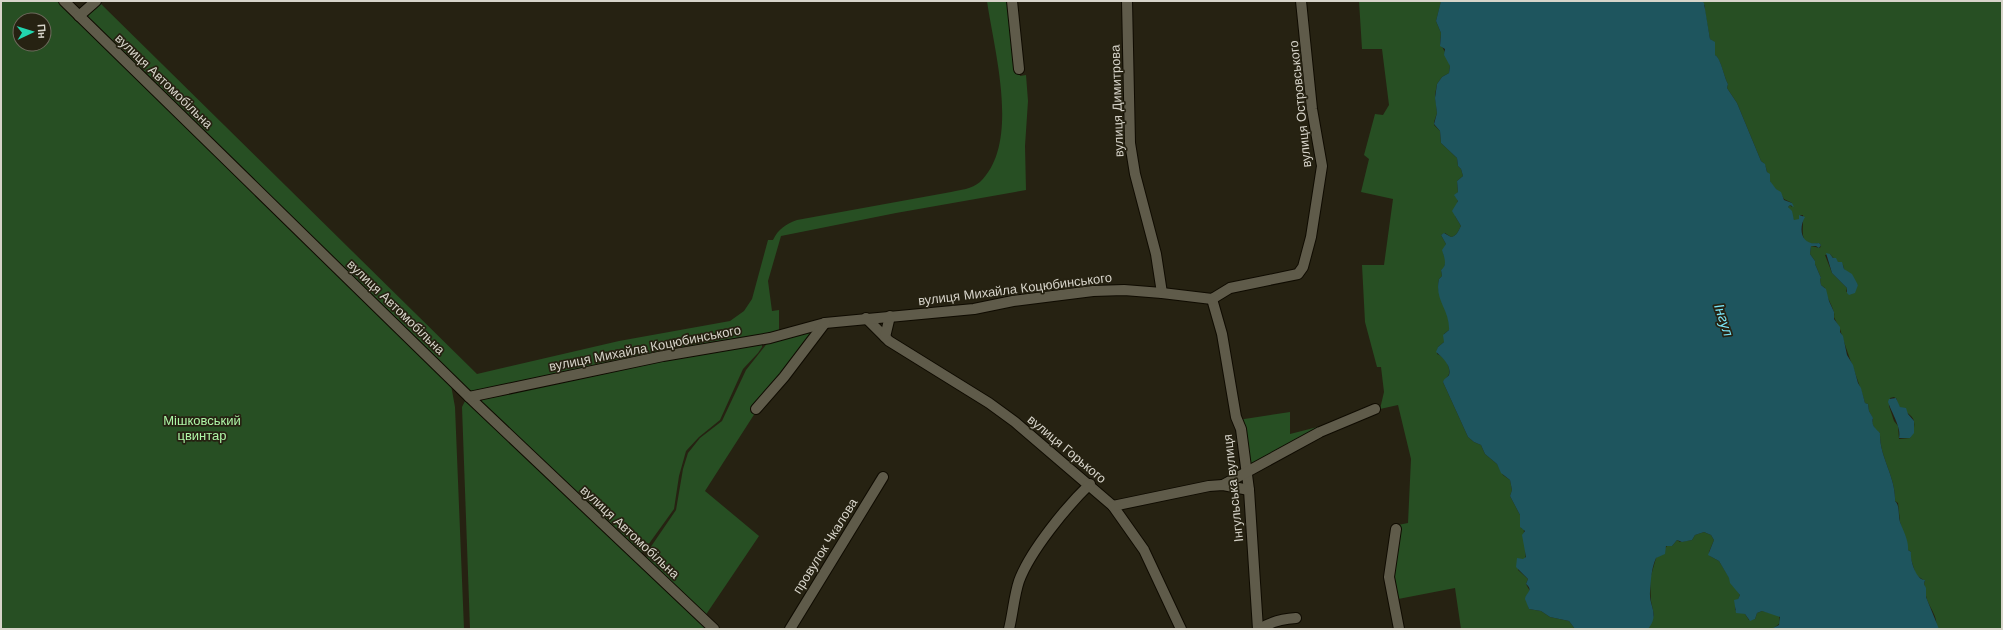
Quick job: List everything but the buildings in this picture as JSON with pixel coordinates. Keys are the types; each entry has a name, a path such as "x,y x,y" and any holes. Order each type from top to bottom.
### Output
{"street":[{"name":"вулиця Автомобільна","path":"64,1 459,391 469,397 714,629"},
{"path":"79,16 96,1"},
{"path":"1012,1 1019,69"},
{"name":"вулиця Димитрова","path":"1127,1 1130,143 1134,174 1146,212 1156,254 1162,293"},
{"name":"вулиця Островського","path":"1212,299 1230,288 1298,274 1303,267 1311,238 1322,166 1312,109 1306,36 1301,1"},
{"name":"вулиця Михайла Коцюбинського","path":"469,397 655,358 770,338 825,323 974,309 1013,301 1093,291 1124,290 1212,299"},
{"name":"Інгульська вулиця","path":"1212,299 1222,334 1236,417 1241,429 1249,490 1259,629"},
{"path":"885,337 890,316"},
{"name":"вулиця Горького","path":"866,318 885,337 994,407 1090,484 1113,506 1144,550 1181,629"},
{"path":"756,409 784,377 825,323"},
{"path":"1223,485 1239,477 1246,471 1320,432 1375,409"},
{"name":"провулок Чкалова","path":"790,629 883,477"},
{"path":"1009,629 1019,580 1024,571 1043,540 1072,502 1090,484"},
{"path":"1113,506 1209,486 1223,485 1249,490"},
{"path":"1396,529 1389,577 1399,629"},
{"path":"1259,629 1267,624 1280,620 1296,618"}],"green space":[{"name":"Мішковський цвинтар","path":"1,1 58,1 451,385 455,407 464,629 1,629"},
{"path":"987,1 1010,1 1020,76 1026,75 1028,101 1025,146 1026,190 896,213 781,236 768,281 772,311 779,310 779,333 472,391 466,388 85,17 100,3 477,374 619,341 730,321 744,311 752,299 768,240 773,240 780,230 789,223 797,220 962,190 970,188 980,182 992,165 999,144 1002,121 1002,96 999,70"},
{"path":"1359,1 1441,2 1436,21 1441,33 1440,44 1450,66 1449,73 1442,77 1437,84 1435,95 1437,113 1434,125 1440,131 1441,143 1457,158 1458,166 1461,169 1463,176 1457,181 1458,192 1455,196 1458,199 1455,216 1461,226 1455,236 1451,237 1445,233 1441,235 1446,244 1443,253 1446,260 1444,268 1441,270 1442,276 1439,279 1438,286 1448,317 1449,330 1444,334 1444,342 1438,347 1437,354 1444,359 1448,365 1449,374 1443,382 1468,437 1481,445 1485,454 1497,464 1503,475 1510,480 1512,490 1510,496 1520,515 1521,528 1524,529 1525,559 1521,559 1518,570 1528,579 1526,584 1530,591 1526,596 1529,609 1541,611 1550,617 1569,621 1575,629 1461,629 1455,588 1393,600 1390,577 1398,525 1408,523 1411,459 1398,405 1380,409 1384,392 1381,367 1377,367 1365,322 1362,265 1384,265 1393,199 1361,192 1369,159 1364,155 1375,114 1383,115 1389,105 1382,49 1362,49"},
{"path":"1702,1 2002,1 2002,629 1939,629 1936,625 1936,618 1926,596 1925,581 1916,575 1910,556 1911,552 1908,550 1900,522 1898,503 1895,501 1893,483 1880,442 1880,433 1876,431 1872,423 1873,419 1869,411 1868,404 1865,403 1840,329 1834,318 1833,310 1825,288 1821,285 1821,278 1815,261 1810,254 1811,246 1820,248 1821,245 1819,243 1807,243 1803,236 1803,215 1800,215 1799,220 1794,220 1788,207 1790,205 1792,207 1792,203 1784,199 1771,184 1766,167 1761,161 1737,103 1727,88 1728,84 1719,60 1715,55 1715,43 1710,39 1705,6","holes":["1830,254 1836,261 1843,265 1844,269 1858,285 1846,292 1847,288 1832,273 1825,255","1894,397 1897,399 1901,408 1912,417 1914,422 1914,429 1910,438 1899,439 1898,426 1894,421 1889,406 1890,398"]},
{"path":"817,327 757,410 705,491 759,536 705,616 646,558 648,551 676,510 683,469 688,453 700,438 722,421 746,370 769,341"},
{"path":"762,342 762,347 758,353 743,369 720,420 699,437 686,451 679,476 674,509 643,552 640,553 481,403 483,398 609,370"},
{"path":"465,401 469,401 710,629 470,629 462,407"},
{"path":"1290,412 1290,434 1345,420 1249,468 1238,420"},
{"path":"1704,532 1711,535 1714,540 1709,552 1710,556 1719,561 1740,595 1735,605 1735,610 1745,614 1749,620 1755,619 1757,613 1762,611 1779,615 1780,623 1774,628 1648,629 1654,615 1651,601 1650,579 1656,558 1668,545 1672,546 1677,540 1680,542 1692,540 1695,535"}],"water":[{"name":"Інгул","path":"1441,1 1702,1 1704,3 1710,39 1715,42 1715,55 1721,64 1728,84 1727,88 1737,103 1761,161 1765,164 1767,172 1770,174 1770,181 1776,189 1781,192 1784,200 1792,203 1794,207 1790,205 1788,207 1792,211 1794,220 1799,219 1799,215 1805,217 1802,231 1805,239 1808,242 1819,243 1821,245 1819,248 1816,246 1811,246 1810,254 1815,261 1821,278 1821,285 1826,289 1834,312 1834,319 1840,327 1840,332 1843,336 1847,355 1853,365 1865,403 1868,404 1869,411 1873,418 1873,425 1880,433 1880,442 1893,483 1895,501 1898,505 1900,522 1907,539 1908,550 1911,552 1916,573 1919,577 1925,580 1924,584 1926,588 1926,597 1939,629 1771,629 1779,625 1780,617 1762,611 1757,613 1755,619 1750,621 1745,614 1736,613 1734,600 1738,599 1740,595 1730,583 1729,578 1719,561 1708,555 1714,540 1711,535 1704,532 1695,535 1692,540 1682,542 1677,540 1672,546 1666,546 1665,554 1656,558 1652,571 1650,592 1654,615 1648,629 1575,629 1569,621 1550,617 1541,611 1529,609 1525,599 1529,590 1526,584 1528,579 1516,567 1517,558 1523,559 1526,557 1522,535 1525,531 1520,527 1520,515 1510,496 1512,490 1510,480 1501,473 1497,464 1485,454 1481,445 1468,437 1443,382 1450,372 1448,365 1436,352 1438,347 1444,342 1443,335 1449,330 1449,323 1440,299 1438,286 1439,279 1442,276 1441,270 1445,263 1442,250 1446,244 1441,235 1444,233 1451,237 1455,236 1461,226 1452,211 1458,201 1454,195 1458,192 1457,181 1463,176 1461,169 1458,166 1457,158 1441,143 1440,131 1434,124 1437,113 1435,98 1437,84 1442,77 1449,73 1450,66 1444,55 1445,49 1440,46 1441,33 1436,21"},
{"path":"1826,253 1830,254 1833,258 1836,258 1838,262 1842,262 1844,269 1852,274 1858,285 1855,293 1849,295 1847,293 1847,288 1832,273"},
{"path":"1896,398 1900,407 1906,408 1908,414 1914,421 1914,433 1910,438 1899,438 1900,434 1898,425 1888,402 1889,399"}]}
